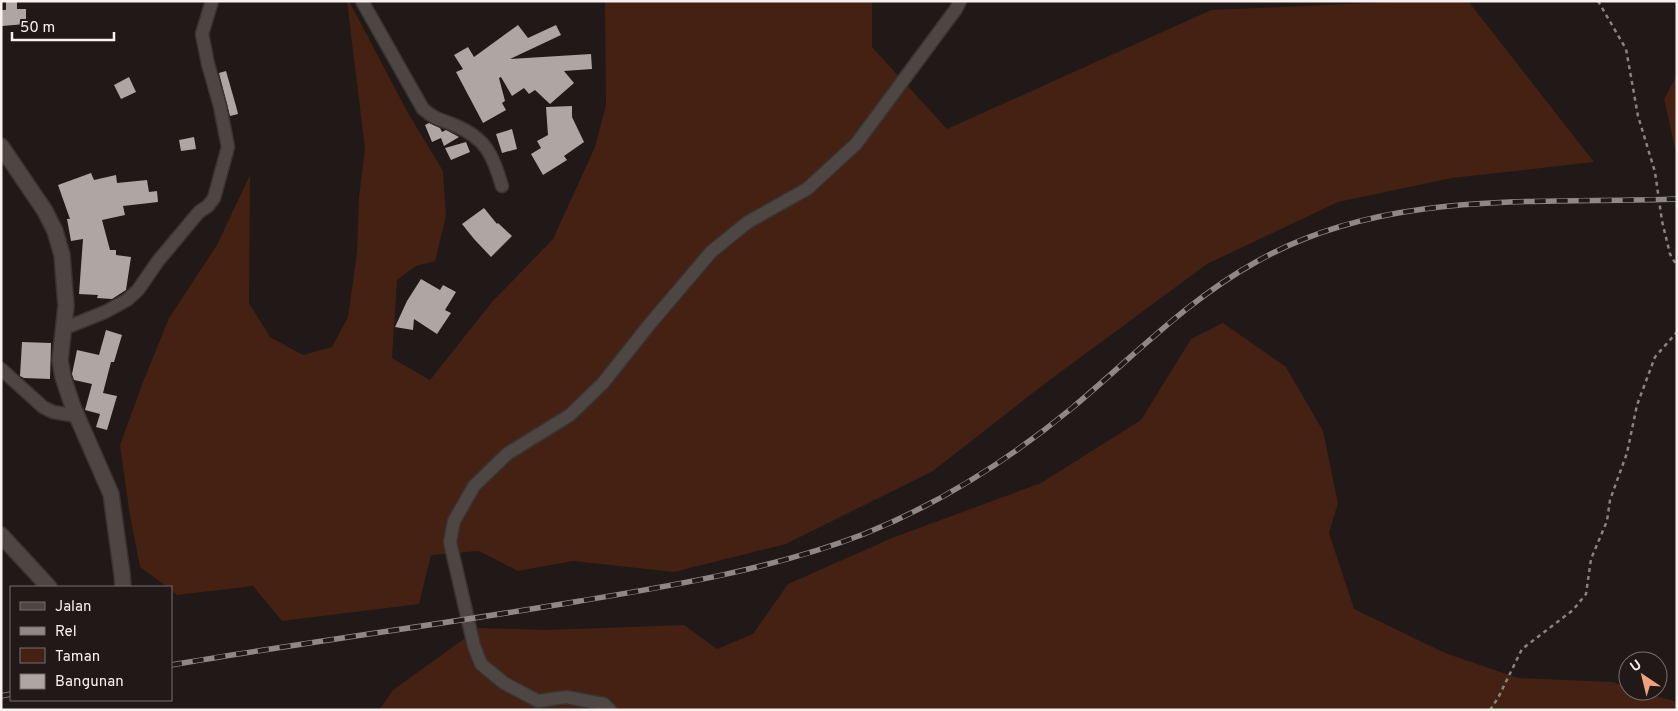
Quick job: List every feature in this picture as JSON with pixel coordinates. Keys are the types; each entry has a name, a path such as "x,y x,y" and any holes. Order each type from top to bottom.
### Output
{"street":[{"path":"65,328 111,310 127,300 138,290 158,261 199,212 208,206 214,198 228,147 202,34 212,1"},
{"path":"362,1 424,109 435,119 462,129 482,142 494,161 502,186"},
{"path":"610,710 604,704 566,697 538,701 504,683 481,664 474,646 450,542 454,521 474,486 507,454 570,415 603,383 711,252 748,222 807,190 856,144 960,1"},
{"path":"1,146 33,191 55,231 62,255 66,306 65,328 61,348 62,369 67,391 111,494 121,565 122,586"},
{"path":"1,369 43,407 53,412 77,416"},
{"path":"1,535 48,586"}],"path":[{"path":"1598,1 1626,49 1638,116 1655,172 1662,221 1670,254 1677,266"},
{"path":"1490,710 1498,698 1522,649 1573,610 1586,594 1591,559 1606,521 1610,500 1628,453 1637,405 1655,357 1677,332"}],"green space":[{"path":"347,1 349,1 408,113 443,171 446,216 435,261 416,266 397,280 392,358 430,380 492,302 553,239 595,147 606,105 605,1 872,1 872,47 947,129 1211,10 1414,1 1468,1 1594,162 1452,178 1338,202 1207,264 1043,385 933,471 786,544 674,572 573,561 518,571 479,551 431,555 419,604 282,621 253,586 177,595 172,591 172,586 166,586 140,567 130,516 120,445 169,318 217,245 250,175 249,303 270,337 303,355 332,347 348,317 357,252 359,197 365,149"},
{"path":"1677,75 1677,157 1664,99"},
{"path":"1223,323 1286,367 1323,431 1338,503 1329,533 1354,609 1445,653 1518,678 1613,682 1618,684 1618,701 1668,701 1668,699 1677,702 1677,710 379,710 393,690 479,628 546,630 684,625 717,649 753,634 788,584 892,538 1041,483 1141,420 1191,339"}],"building":[{"path":"6,1 17,1 17,9 26,9 26,24 2,26 1,10 6,10"},
{"path":"518,25 528,38 556,25 561,35 510,59 591,54 592,69 564,71 574,83 550,104 535,90 529,94 524,88 512,96 501,77 499,78 505,101 502,103 506,110 483,123 456,72 463,69 454,55 468,47 474,57"},
{"path":"226,71 238,114 230,116 219,73"},
{"path":"129,77 136,92 121,99 114,85"},
{"path":"572,106 572,117 584,142 564,156 567,160 543,175 531,154 541,148 537,141 548,135 546,107"},
{"path":"429,123 440,128 442,132 446,130 459,137 444,146 441,138 432,142 425,125"},
{"path":"512,129 517,149 502,153 496,134"},
{"path":"194,137 196,149 181,151 179,140"},
{"path":"466,142 470,152 451,160 445,148"},
{"path":"91,173 94,180 116,175 117,183 147,180 149,192 157,191 158,202 123,206 125,215 102,220 110,250 116,250 116,255 131,257 126,290 112,299 97,298 98,295 79,294 83,239 71,241 67,219 70,219 58,185"},
{"path":"484,208 497,224 512,236 491,257 462,224"},
{"path":"421,279 440,290 443,285 456,292 445,310 451,313 437,334 414,319 413,330 395,327 407,301"},
{"path":"106,330 122,335 114,362 111,362 103,393 117,396 107,430 96,427 100,414 85,410 92,384 74,380 72,374 77,350 99,355"},
{"path":"22,342 51,343 50,379 24,378 20,376"}],"railway":[{"path":"172,665 652,589 724,575 795,557 864,534 892,522 973,479 1048,427 1161,330 1207,294 1256,262 1305,239 1356,222 1408,211 1462,205 1677,199"},
{"path":"1,696 10,694"}]}
